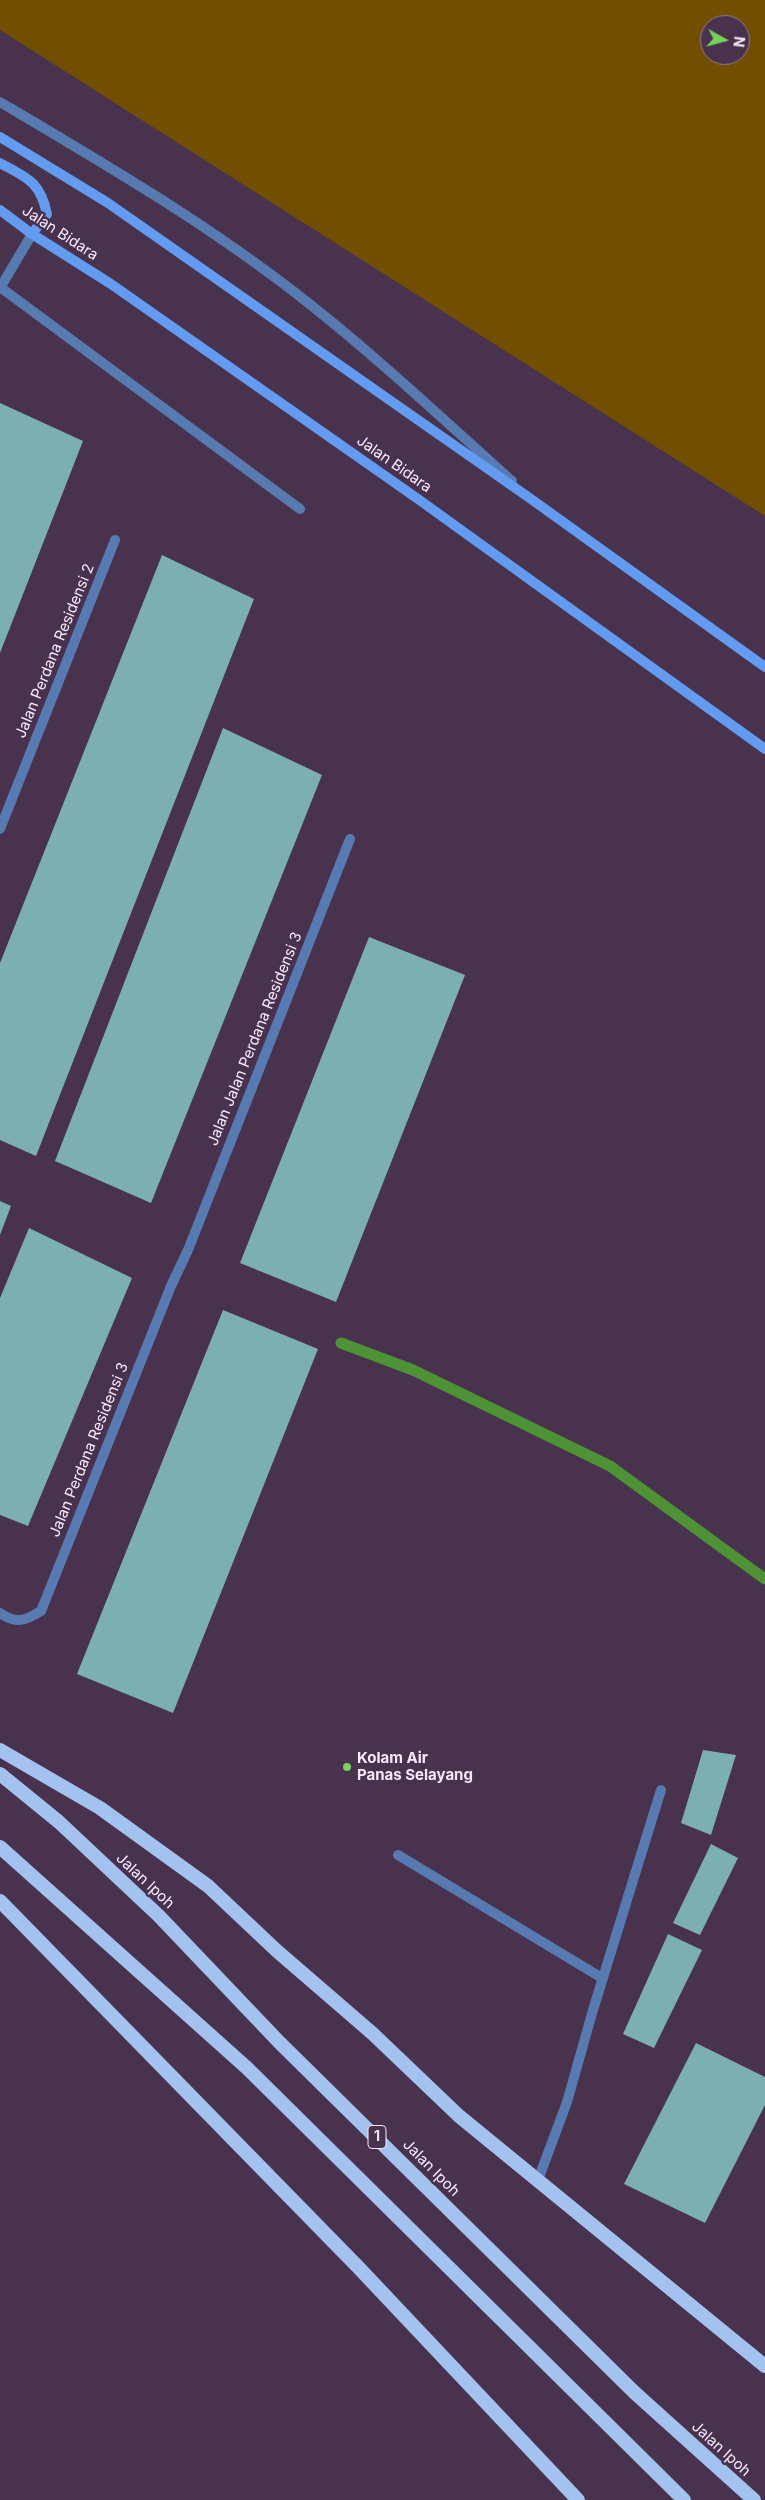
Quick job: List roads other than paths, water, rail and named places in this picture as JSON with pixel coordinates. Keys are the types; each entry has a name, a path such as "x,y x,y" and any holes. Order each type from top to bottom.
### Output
{"highway":[{"path":"0,1750 100,1808 208,1886 277,1951 372,2033 459,2116 765,2366"},
{"name":"Jalan Ipoh","path":"0,1774 58,1822 159,1916 280,2042 635,2393 754,2500"},
{"path":"0,1846 247,2068 684,2500"},
{"path":"0,1901 359,2268 578,2500"}],"main road":[{"path":"0,137 108,203 531,499 765,667"},
{"path":"0,163 26,177 43,194 47,214 32,234"},
{"name":"Jalan Bidara","path":"0,210 32,234 111,284 410,494 765,750"}],"street":[{"path":"0,102 202,226 306,302 399,379 531,499"},
{"path":"32,234 0,288 300,509"},
{"name":"Jalan Perdana Residensi 2","path":"0,829 115,540"},
{"name":"Jalan Jalan Perdana Residensi 3","path":"171,1286 188,1250 350,839"},
{"name":"Jalan Perdana Residensi 3","path":"0,1613 9,1620 27,1620 40,1611 171,1286"},
{"path":"538,2180 568,2102 602,1978 661,1790"},
{"path":"398,1856 602,1978"}],"waterway":[{"path":"341,1343 413,1370 610,1466 765,1579"}],"place":[{"name":"Kolam Air Panas Selayang","path":"347,1767"}]}
